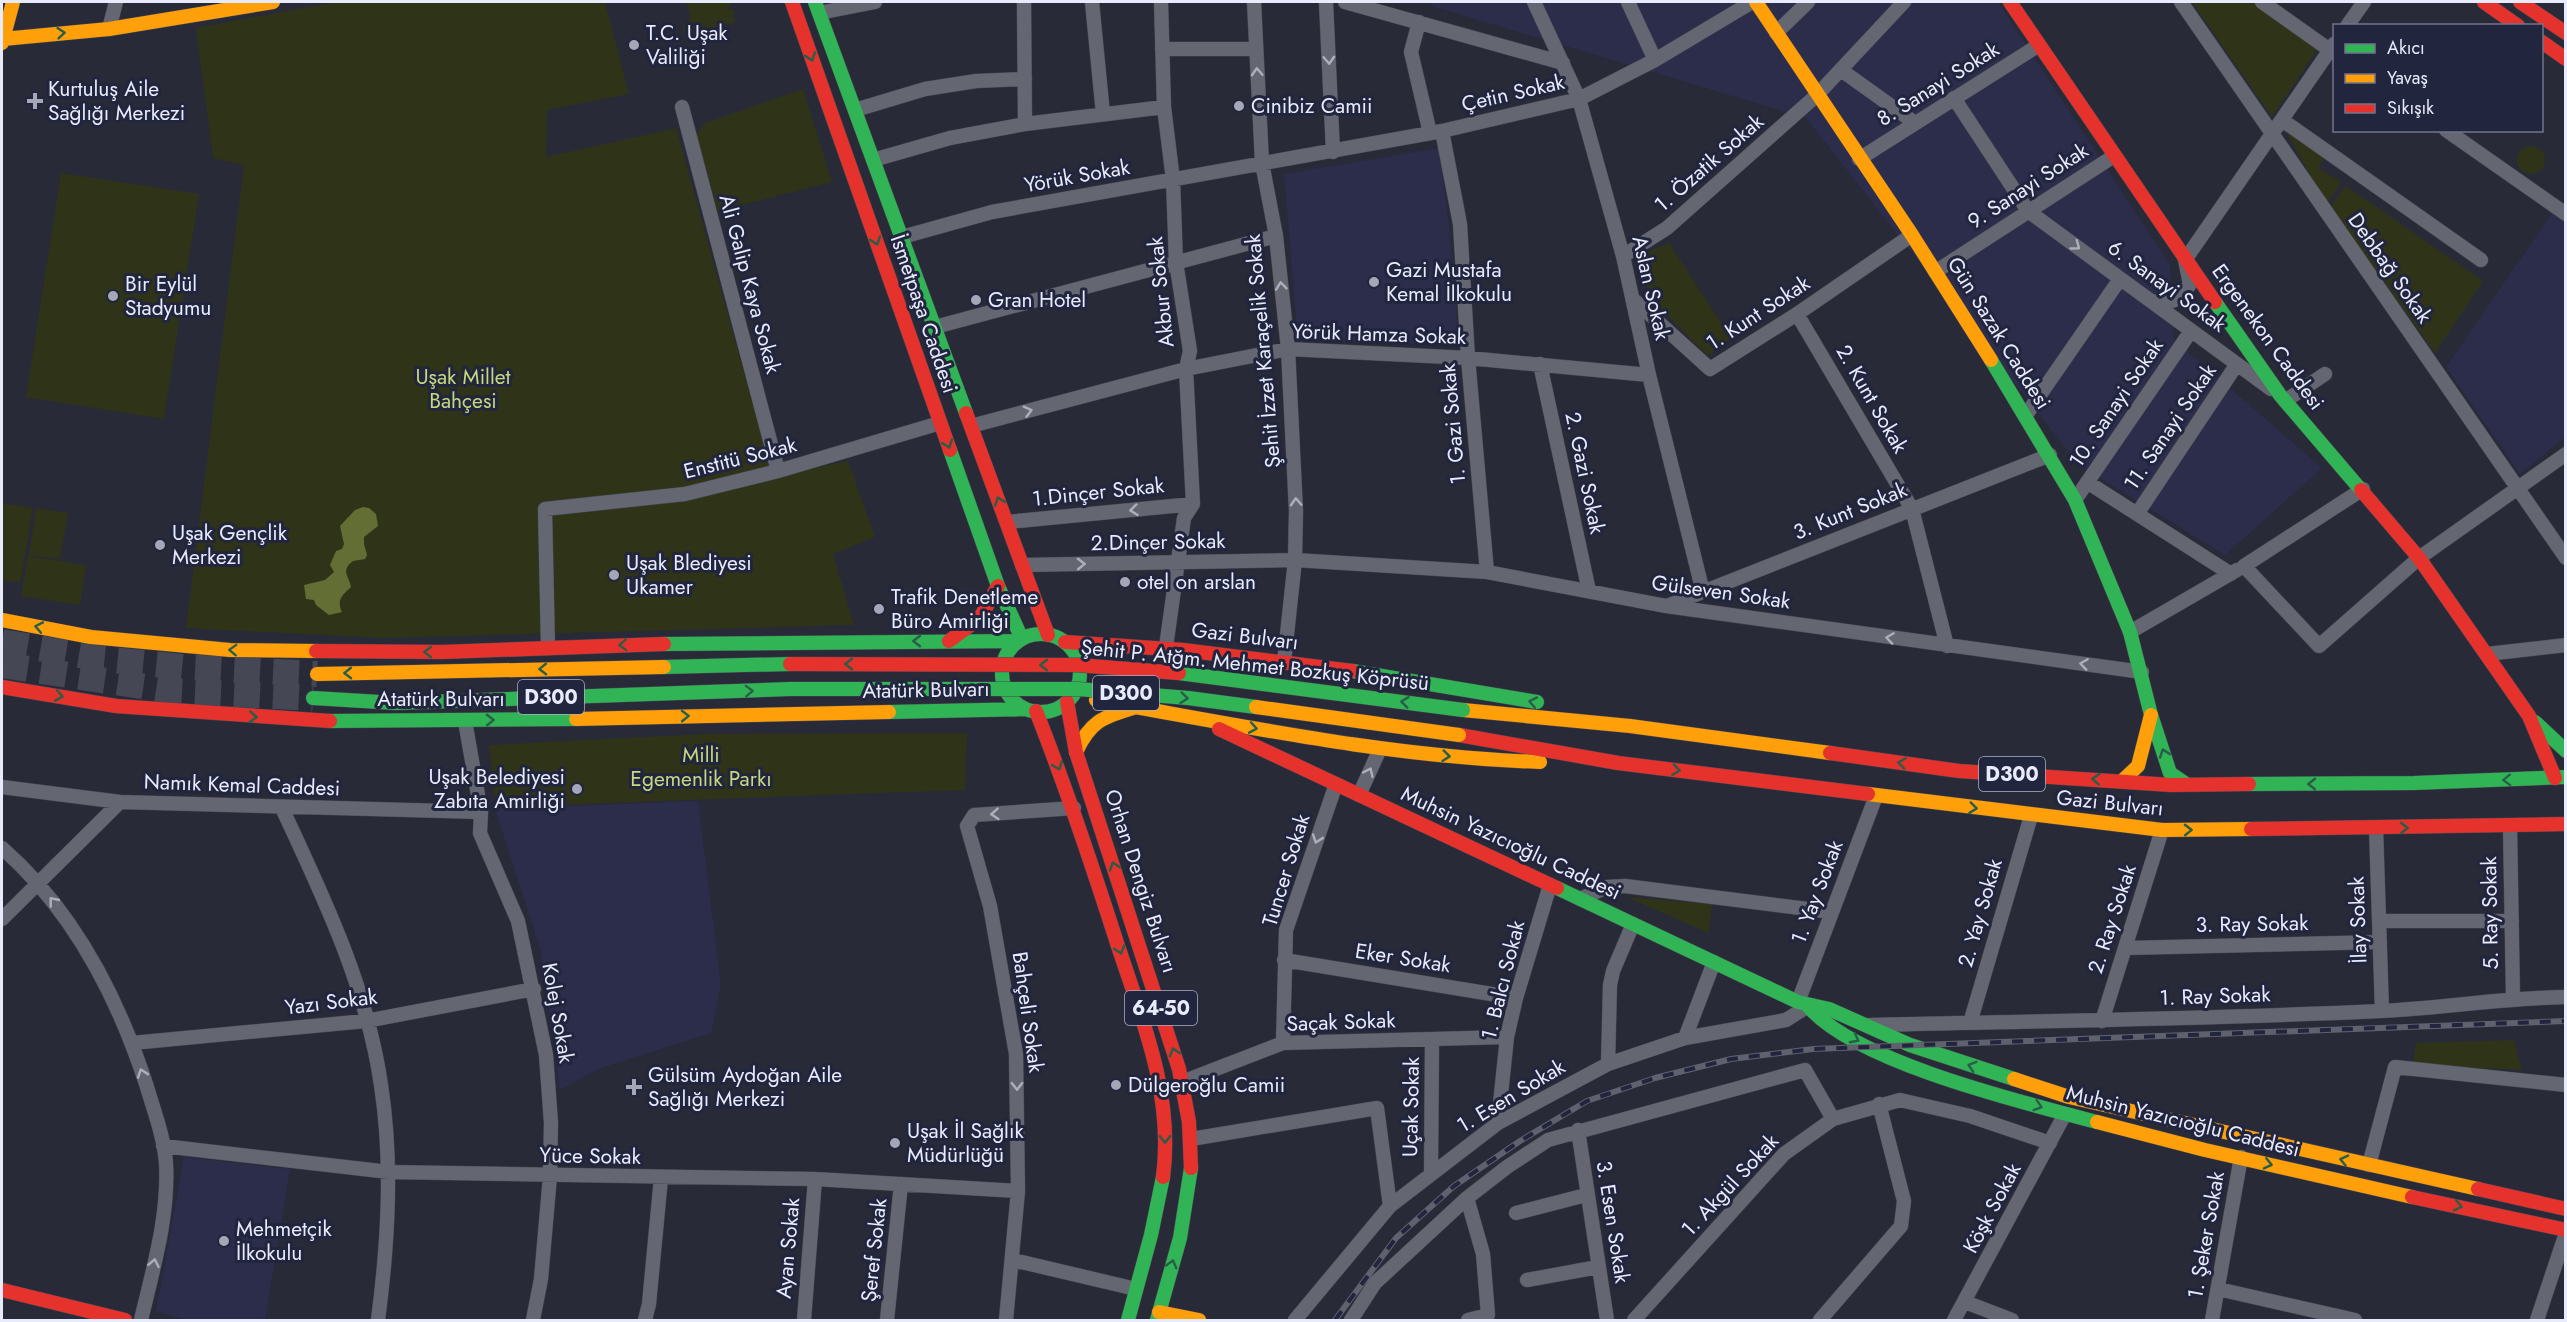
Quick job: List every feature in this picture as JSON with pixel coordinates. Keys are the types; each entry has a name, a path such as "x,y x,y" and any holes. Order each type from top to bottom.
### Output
{"main road":[{"path":"13,2 2,41 109,29 199,8 273,2"},
{"name":"İsmetpaşa Caddesi","path":"792,2 998,586 1020,640"},
{"name":"Gün Sazak Caddesi","path":"1754,2 1912,235 2026,415 2075,500 2130,632 2142,672 2151,715 2170,773 2186,784"},
{"name":"Ergenekon Caddesi","path":"2010,2 2185,260 2283,398 2419,558 2529,716"},
{"path":"2484,2 2515,24"},
{"path":"2523,2 2565,33"},
{"name":"İsmetpaşa Caddesi","path":"817,7 1048,634"},
{"path":"2543,43 2565,59"},
{"path":"949,641 980,618 998,586"},
{"path":"2,620 91,637 230,650 442,652 681,643 1020,640 1035,634 1048,634 1065,642 1075,654 1079,668 1078,683 1069,699 1053,710 1031,710 1008,693 1002,678 1007,654 1020,640"},
{"name":"Gazi Bulvarı","path":"1065,642 1166,647 1284,662 1552,705 1630,726"},
{"path":"1136,707 1121,696 1116,677 1125,654 1141,645"},
{"name":"Atatürk Bulvarı","path":"317,674 790,664"},
{"name":"Şehit P. Atğm. Mehmet Bozkuş Köprüsü","path":"790,664 1077,665 1188,674 1463,710"},
{"name":"Atatürk Bulvarı","path":"2,687 116,706 319,721 465,721 1031,710"},
{"name":"Atatürk Bulvarı","path":"313,698 396,703 790,689"},
{"name":"Şehit P. Atğm. Mehmet Bozkuş Köprüsü","path":"790,689 1078,689 1188,698 1459,735"},
{"name":"Gazi Bulvarı","path":"1069,699 1136,707 1380,749 1496,762 1617,763"},
{"name":"Orhan Dengiz Bulvarı","path":"1069,699 1076,752 1161,1008 1182,1082 1191,1138 1188,1185 1178,1241 1158,1316"},
{"path":"1076,752 1086,730 1094,722 1136,707"},
{"name":"Orhan Dengiz Bulvarı","path":"1031,710 1074,808 1151,1047 1165,1115 1162,1180 1155,1218 1128,1320"},
{"name":"Gazi Bulvarı","path":"1463,710 1630,726 1959,771 2186,784 2560,781"},
{"path":"2122,781 2138,766 2151,715"},
{"path":"2529,716 2565,751"},
{"path":"2529,716 2560,781"},
{"name":"Muhsin Yazıcıoğlu Caddesi","path":"1195,718 1803,1004 1829,1009 1910,1045 2069,1097 2565,1209"},
{"name":"Gazi Bulvarı","path":"1459,735 1617,763 2031,816 2162,830 2565,824"},
{"name":"Muhsin Yazıcıoğlu Caddesi","path":"1803,1004 1822,1022 1869,1047 1940,1076 2065,1114 2565,1232"},
{"path":"2065,1114 2069,1097"},
{"path":"2,1290 125,1320"},
{"path":"1132,1305 1158,1316 1199,1320"}],"street":[{"path":"109,29 116,2"},
{"path":"817,7 875,2"},
{"path":"1024,2 1025,124"},
{"path":"1092,2 1103,114"},
{"name":"Akbur Sokak","path":"1161,2 1164,106 1173,180 1176,262 1190,351 1186,369 1192,504 1184,518 1166,647"},
{"name":"Şehit İzzet Karaçelik Sokak","path":"1254,2 1262,164 1276,236 1288,349 1296,511 1295,560 1284,662"},
{"path":"1326,2 1333,152"},
{"path":"1346,2 1563,63"},
{"name":"Aslan Sokak","path":"1534,2 1579,99 1635,301 1649,375 1703,591"},
{"path":"1628,2 1655,60"},
{"name":"Çetin Sokak","path":"1262,164 1436,132 1579,99 1655,60 1754,2"},
{"path":"1776,33 1808,2"},
{"name":"1. Özatik Sokak","path":"1623,256 1666,228 1817,95 1904,2"},
{"name":"Debbağ Sokak","path":"2181,2 2565,558"},
{"path":"2152,301 2164,304 2182,297 2190,284 2185,260 2333,49 2262,2"},
{"path":"2348,24 2364,2"},
{"name":"1. Gazi Sokak","path":"1419,22 1411,52 1436,132 1460,224 1468,358 1487,572"},
{"name":"8. Sanayi Sokak","path":"1859,159 2039,45"},
{"path":"1162,49 1255,49"},
{"path":"1841,70 1916,123"},
{"path":"855,110 925,89 976,81 1025,79"},
{"path":"1954,98 2028,211"},
{"path":"873,160 950,138 1025,124 1164,106"},
{"name":"Ali Galip Kaya Sokak","path":"682,107 778,471"},
{"path":"2282,120 2481,260"},
{"path":"2449,132 2565,214"},
{"name":"9. Sanayi Sokak","path":"1935,272 2114,156"},
{"name":"Yörük Sokak","path":"902,237 992,212 1262,164"},
{"name":"6. Sanayi Sokak","path":"2028,211 2283,398"},
{"name":"1. Kunt Sokak","path":"1635,301 1710,369 1797,314 1912,235"},
{"path":"935,327 1276,236"},
{"path":"2026,415 2120,279"},
{"name":"2. Kunt Sokak","path":"1797,314 1912,509 1947,645"},
{"name":"10. Sanayi Sokak","path":"2075,500 2192,331"},
{"name":"Yörük Hamza Sokak","path":"971,426 1186,369 1288,349 1468,358 1649,375"},
{"name":"2. Gazi Sokak","path":"1539,364 1589,591"},
{"name":"11. Sanayi Sokak","path":"2137,514 2237,364"},
{"path":"2283,398 2325,374"},
{"name":"Enstitü Sokak","path":"548,648 545,509 685,494 778,471 940,423"},
{"path":"2244,566 2319,646 2419,558 2565,454"},
{"name":"3. Kunt Sokak","path":"1666,606 2050,455"},
{"path":"2087,482 2231,574"},
{"path":"2130,632 2244,566 2362,489"},
{"name":"1.Dinçer Sokak","path":"1007,522 1192,504"},
{"name":"2.Dinçer Sokak","path":"1022,565 1295,560"},
{"name":"Gülseven Sokak","path":"1295,560 1487,572 1666,606 2142,672"},
{"path":"2487,654 2565,645"},
{"name":"Kolej Sokak","path":"465,721 481,812 480,833 518,921 546,1055 551,1123 550,1176 541,1279 533,1320"},
{"path":"1359,795 1380,749"},
{"name":"Tuncer Sokak","path":"1283,1043 1286,930 1336,784"},
{"name":"Namık Kemal Caddesi","path":"2,787 120,802 481,812"},
{"name":"1. Yay Sokak","path":"1803,1004 1832,912 1876,796"},
{"path":"2,919 120,802"},
{"path":"282,808 330,911 348,959 381,1082 389,1172 384,1275 378,1320"},
{"name":"Bahçeli Sokak","path":"1006,1320 1018,1191 1016,1054 990,906 967,826 974,815 1074,808"},
{"name":"2. Yay Sokak","path":"1970,1023 2031,816"},
{"name":"5. Ray Sokak","path":"2510,826 2513,998"},
{"name":"İlay Sokak","path":"2376,828 2382,1011"},
{"name":"2. Ray Sokak","path":"2102,1021 2162,830"},
{"path":"2,848 38,883 70,923 109,989 132,1043 163,1146 166,1183 162,1225 141,1320"},
{"name":"1. Balcı Sokak","path":"1498,1123 1507,1037 1516,998 1550,885"},
{"path":"1580,899 1607,887 1625,885 1832,912"},
{"path":"2379,921 2512,921"},
{"path":"1608,1064 1613,971 1633,924"},
{"name":"3. Ray Sokak","path":"2125,948 2380,942"},
{"name":"Eker Sokak","path":"1284,960 1516,998"},
{"path":"1685,1038 1714,962"},
{"name":"Yazı Sokak","path":"132,1043 366,1021 534,989"},
{"name":"1. Ray Sokak","path":"1865,1026 2102,1021 2382,1011 2513,998 2565,997"},
{"name":"1. Esen Sokak","path":"1294,1320 1390,1206 1498,1123 1608,1064 1685,1038 1786,1020 1803,1004"},
{"name":"Saçak Sokak","path":"1182,1082 1283,1043 1432,1041 1507,1037"},
{"name":"Uçak Sokak","path":"1431,1173 1432,1041"},
{"path":"2369,1165 2395,1067 2565,1085"},
{"path":"1352,1320 1375,1284 1467,1198 1507,1167 1548,1140 1805,1070 1833,1119"},
{"name":"1. Akgül Sokak","path":"1634,1320 1784,1154 1833,1119 1879,1104 1900,1100 1950,1112 2050,1143"},
{"path":"1820,1320 1900,1226 1904,1201 1879,1104"},
{"path":"1191,1138 1377,1108 1390,1206"},
{"name":"Köşk Sokak","path":"1954,1320 2065,1114"},
{"name":"3. Esen Sokak","path":"1578,1130 1586,1195 1607,1320"},
{"name":"Yüce Sokak","path":"163,1146 389,1172 815,1179 1018,1191"},
{"name":"1. Şeker Sokak","path":"2212,1320 2241,1157"},
{"path":"645,1320 649,1304 661,1178"},
{"name":"Ayan Sokak","path":"804,1320 815,1179"},
{"name":"Şeref Sokak","path":"887,1320 902,1184"},
{"path":"1516,1213 1586,1195"},
{"path":"1467,1198 1483,1254 1488,1315 1468,1320"},
{"path":"2537,1320 2565,1232"},
{"path":"1013,1260 1136,1289"},
{"path":"1527,1280 1598,1267"},
{"path":"2218,1289 2295,1314 2355,1320"},
{"path":"1965,1302 2013,1320"}],"shaded area":[{"path":"1431,2 1998,2 2170,265 2174,340 2322,468 2225,555 2079,465 1806,118 1432,6"},
{"name":"Gazi Mustafa Kemal İlkokulu","path":"1439,148 1449,225 1459,345 1298,339 1284,174"},
{"path":"2553,212 2565,220 2565,437 2520,474 2446,367"},
{"path":"363,507 369,508 376,514 378,526 364,537 367,555 365,559 353,561 347,568 346,574 351,587 340,600 342,612 329,615 316,605 314,600 306,599 304,585 325,580 334,572 330,565 336,551 342,549 344,544 340,526 355,510"},
{"path":"698,801 721,985 711,1033 598,1069 560,1090 541,951 495,809"},
{"name":"Mehmetçik İlkokulu","path":"184,1157 290,1169 265,1320 188,1320 156,1312"}],"green space":[{"name":"Uşak Millet Bahçesi","path":"336,2 605,2 629,94 547,110 546,157 676,128 773,477 848,461 875,537 833,554 854,625 385,638 186,628 244,165 213,158 196,28"},
{"path":"686,2 732,2 728,9 733,10 735,23 724,24 717,34 704,29 694,38 684,35 683,27 691,18"},
{"path":"2192,2 2254,2 2320,45 2272,117"},
{"path":"803,89 832,182 718,211 696,135 705,123"},
{"path":"2288,131 2325,157 2318,168 2341,182 2327,205 2287,133"},
{"path":"2531,146 2541,150 2545,160 2541,170 2531,174 2521,170 2517,160 2521,150"},
{"name":"Bir Eylül Stadyumu","path":"61,173 199,194 164,419 26,397"},
{"path":"2346,186 2483,281 2435,353 2330,207"},
{"path":"1669,243 1731,338 1708,356 1649,297 1636,256"},
{"path":"2,503 33,508 20,583 2,580"},
{"path":"36,508 68,513 60,559 29,555"},
{"path":"28,556 86,565 80,605 21,596"},
{"name":"Milli Egemenlik Parkı","path":"967,733 965,790 496,807 489,745 706,734"},
{"path":"1626,897 1712,904 1709,933"},
{"path":"2514,1040 2522,1070 2413,1065 2416,1043"}],"tunnel":[{"path":"2,642 103,659 183,667 317,674"},
{"path":"2,665 174,691 313,698"}],"railway":[{"path":"1335,1320 1396,1238 1454,1186 1520,1141 1587,1101 1655,1078 1731,1059 1813,1049 2566,1021"}],"traffic: fast":[{"path":"815,2 966,413"},
{"path":"2215,302 2280,395 2361,490"},
{"path":"1991,360 2075,500 2130,632 2151,715 2170,773 2186,784"},
{"path":"950,450 998,586 1022,639"},
{"path":"1041,634 1056,637 1073,651 1080,673 1077,688 1063,705 1041,712 1026,709 1009,695 1002,673 1005,658 1019,641 1041,634"},
{"path":"664,644 1018,641"},
{"path":"664,667 790,664"},
{"path":"1352,671 1537,702"},
{"path":"1179,673 1463,710"},
{"path":"313,698 396,703 790,689"},
{"path":"790,689 1078,689 1188,698 1256,707"},
{"path":"889,712 1026,709"},
{"path":"330,721 576,719"},
{"path":"2535,722 2566,751"},
{"path":"2249,784 2414,783 2566,777"},
{"path":"1557,888 1798,1002 1829,1009 1910,1045 2014,1079"},
{"path":"1808,1006 1831,1026 1862,1045 1901,1062 1986,1092 2097,1122"},
{"path":"1157,1320 1180,1238 1191,1168"},
{"path":"1128,1320 1151,1235 1163,1177"}],"traffic: slow":[{"path":"2,43 13,2"},
{"path":"3,39 109,29 273,2"},
{"path":"1756,2 1912,235 1991,360"},
{"path":"2,620 91,637 230,650 316,651"},
{"path":"317,674 664,667"},
{"path":"1096,700 1262,730 1373,747 1428,754 1540,762"},
{"path":"1256,707 1459,735"},
{"path":"1076,752 1086,734 1098,722 1113,714 1133,708"},
{"path":"1463,710 1630,726 1830,753"},
{"path":"576,719 889,712"},
{"path":"2122,781 2138,766 2151,715"},
{"path":"1868,794 2162,830 2251,829"},
{"path":"2014,1079 2069,1097 2478,1189"},
{"path":"2097,1122 2205,1150 2412,1197"},
{"path":"1159,1312 1199,1320"}],"traffic: jam":[{"path":"792,2 950,450"},
{"path":"2010,2 2215,302"},
{"path":"2484,2 2515,24"},
{"path":"2520,2 2566,33"},
{"path":"2543,43 2566,59"},
{"path":"966,413 1048,635"},
{"path":"2361,490 2419,558 2529,716 2555,778"},
{"path":"949,641 980,618 998,586"},
{"path":"1065,642 1183,650 1352,671"},
{"path":"316,651 442,652 664,644"},
{"path":"790,664 1077,665 1179,673"},
{"path":"2,687 116,706 330,721"},
{"path":"1067,702 1076,752 1179,1069 1189,1122 1191,1168"},
{"path":"1036,711 1088,855 1153,1058 1164,1117 1163,1177"},
{"path":"1219,729 1557,888"},
{"path":"1459,735 1618,763 1868,794"},
{"path":"1830,753 1959,771 2171,785 2249,784"},
{"path":"2251,829 2566,824"},
{"path":"2478,1189 2566,1209"},
{"path":"2412,1197 2566,1230"},
{"path":"2,1290 125,1320"}],"place":[{"name":"T.C. Uşak Valiliği","path":"634,45"},
{"name":"Kurtuluş Aile Sağlığı Merkezi","path":"35,101"},
{"name":"Cinibiz Camii","path":"1239,106"},
{"name":"Gazi Mustafa Kemal İlkokulu","path":"1374,282"},
{"name":"Bir Eylül Stadyumu","path":"113,296"},
{"name":"Gran Hotel","path":"976,300"},
{"name":"Uşak Gençlik Merkezi","path":"160,545"},
{"name":"Uşak Blediyesi Ukamer","path":"614,575"},
{"name":"otel on arslan","path":"1125,582"},
{"name":"Trafik Denetleme Büro Amirliği","path":"879,609"},
{"name":"Uşak Belediyesi Zabıta Amirliği","path":"577,789"},
{"name":"Dülgeroğlu Camii","path":"1116,1085"},
{"name":"Gülsüm Aydoğan Aile Sağlığı Merkezi","path":"634,1087"},
{"name":"Uşak İl Sağlık Müdürlüğü","path":"895,1143"},
{"name":"Mehmetçik İlkokulu","path":"224,1241"}]}
